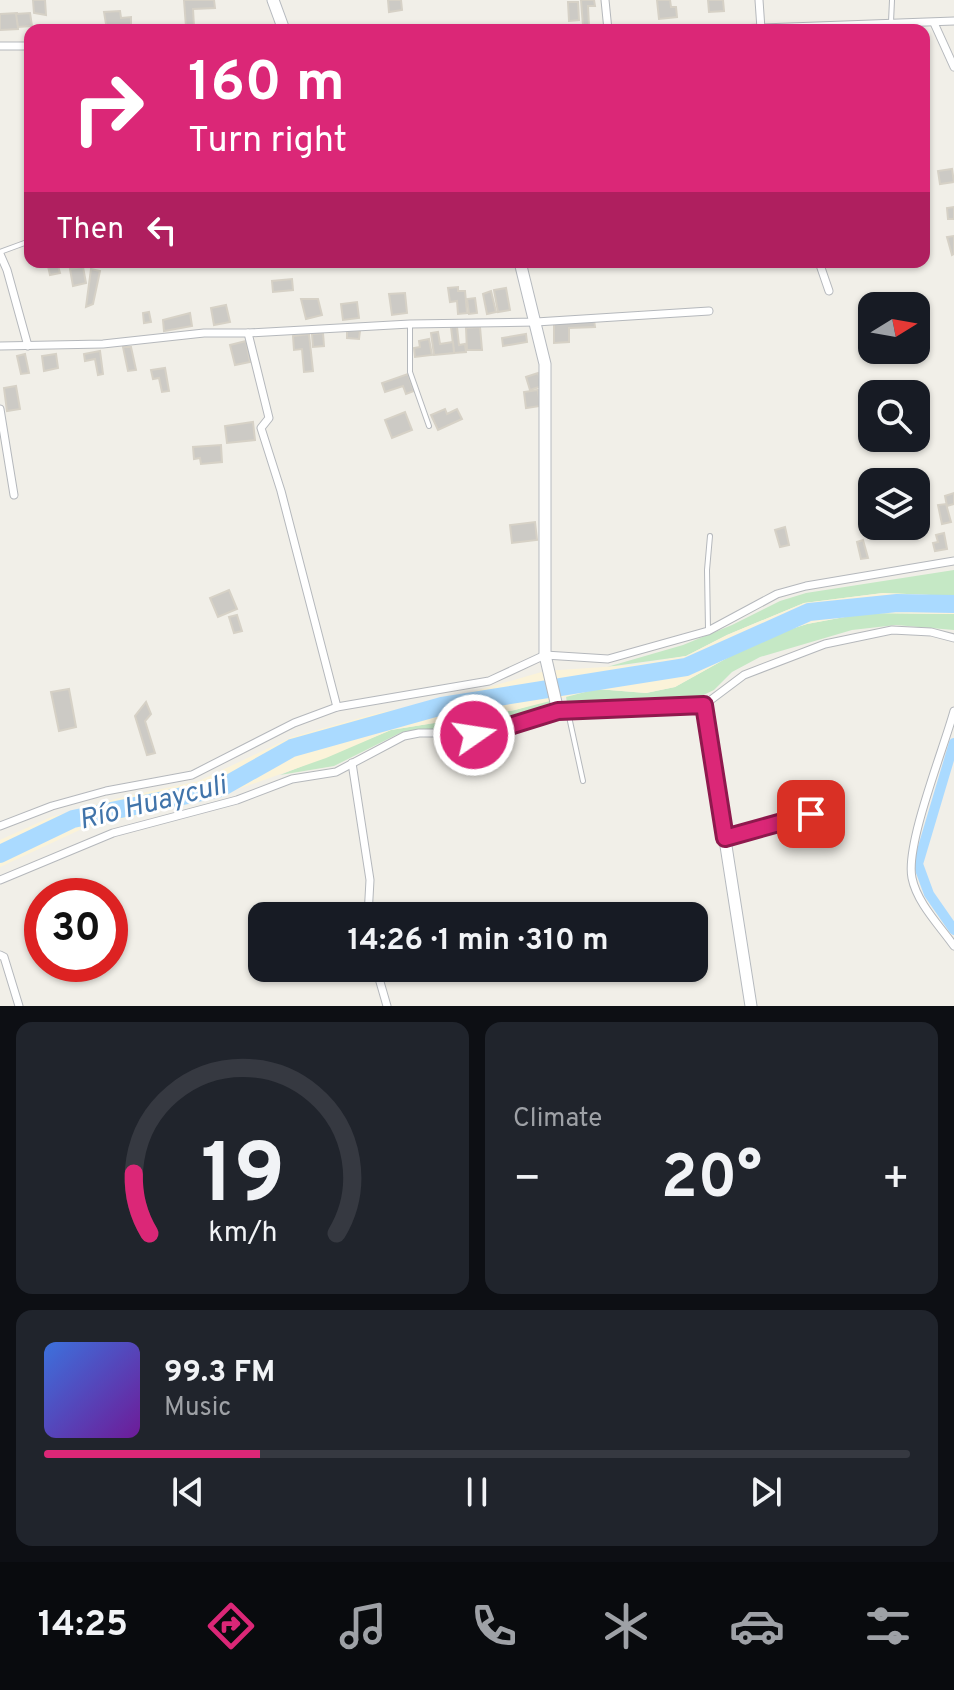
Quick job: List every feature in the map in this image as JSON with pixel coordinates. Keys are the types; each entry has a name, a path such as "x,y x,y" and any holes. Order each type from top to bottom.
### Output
{"street":[{"path":"273,0 282,24"},
{"path":"605,0 607,24"},
{"path":"759,0 761,24"},
{"path":"891,24 954,21"},
{"path":"934,23 954,67"},
{"path":"0,46 24,46"},
{"path":"0,253 28,346"},
{"path":"522,268 545,364 547,660 561,707"},
{"path":"821,268 829,291"},
{"path":"0,346 103,344 204,333 536,322 709,311"},
{"path":"248,333 269,418 261,428 281,491 337,707"},
{"path":"0,409 14,495"},
{"path":"0,826 52,806 106,791 192,775 294,723 337,707 489,681 547,660 608,659 708,631 777,594 954,561"},
{"path":"0,880 113,833 237,800 292,779 336,772 404,736 419,733 484,733 561,707 704,705 744,675 825,644 892,630 931,632 954,638"},
{"path":"704,705 751,1006"},
{"path":"954,711 915,838 911,877 921,898 954,946"},
{"path":"352,763 370,880 369,902"},
{"path":"0,955 4,957 19,1006"},
{"path":"380,982 387,1006"}],"lane":[{"path":"891,24 892,0"},
{"path":"0,253 24,243"},
{"path":"410,324 410,372 429,426"},
{"path":"708,631 710,536"},
{"path":"561,707 583,781"},
{"path":"725,838 840,806"}],"green space":[{"path":"954,570 954,596 883,593 804,603 686,656 607,667 683,645 780,601 806,593"},
{"path":"866,613 954,614 954,630 896,625 852,630 760,657 732,672 714,690 699,697 567,704 566,696 597,689 646,693 675,687 763,638 807,624"},
{"path":"551,699 551,706 483,729 402,732 334,766 280,775 391,730 515,710"}],"sand":[{"path":"883,593 954,596 954,614 866,613 807,624 763,638 675,687 646,693 597,689 515,710 391,730 326,758 210,799 86,827 0,867 0,840 51,817 199,781 292,737 545,671 633,665 686,656 804,603"}],"building":[{"path":"33,0 45,0 46,15 34,13"},
{"path":"184,0 214,0 215,8 193,9 194,24 186,24"},
{"path":"388,0 401,0 402,10 389,12"},
{"path":"581,0 594,0 595,6 588,6 589,24 583,24"},
{"path":"657,0 670,0 671,7 676,7 677,17 659,19"},
{"path":"708,0 723,0 724,11 709,12"},
{"path":"568,2 578,2 579,20 569,21"},
{"path":"120,11 121,18 131,17 131,24 106,24 104,12"},
{"path":"17,13 18,29 0,30 0,14"},
{"path":"30,13 32,24 18,27 16,14"},
{"path":"952,169 954,182 940,184 938,171"},
{"path":"954,207 954,219 948,219 947,208"},
{"path":"954,236 954,254 952,255 947,237"},
{"path":"48,268 59,268 60,273 50,275"},
{"path":"83,268 86,283 73,286 70,269"},
{"path":"91,269 100,271 93,304 86,307"},
{"path":"292,279 293,290 273,292 272,281"},
{"path":"458,287 458,291 465,291 467,313 458,314 457,301 450,302 448,288"},
{"path":"506,288 510,310 498,312 494,290"},
{"path":"491,291 496,312 487,314 483,294"},
{"path":"405,293 407,313 392,315 389,294"},
{"path":"475,298 477,313 469,314 467,299"},
{"path":"301,299 318,299 322,315 306,319"},
{"path":"357,302 359,318 343,320 341,304"},
{"path":"226,305 230,322 214,325 211,308"},
{"path":"149,312 151,322 144,323 143,313"},
{"path":"190,313 192,326 164,331 163,320"},
{"path":"594,320 595,327 569,328 569,342 554,343 554,322"},
{"path":"451,327 457,327 459,345 465,344 466,352 454,353"},
{"path":"480,327 482,350 467,350 466,328"},
{"path":"347,331 360,331 359,339 347,338"},
{"path":"438,332 440,344 453,342 454,353 434,355 431,333"},
{"path":"323,333 324,346 313,347 312,334"},
{"path":"309,334 313,371 304,372 302,349 294,350 293,336"},
{"path":"526,334 527,342 503,346 502,338"},
{"path":"429,339 432,355 415,357 414,348 420,347 419,341"},
{"path":"246,341 250,362 235,365 230,345"},
{"path":"123,347 131,347 136,370 128,371"},
{"path":"100,351 103,374 98,375 95,359 85,361 84,354"},
{"path":"25,354 29,373 21,374 17,356"},
{"path":"56,354 58,368 44,371 42,356"},
{"path":"165,368 169,391 162,392 159,378 153,379 151,370"},
{"path":"538,373 542,386 530,390 526,377"},
{"path":"408,374 414,391 406,394 403,386 385,392 382,383"},
{"path":"16,386 20,409 7,411 4,388"},
{"path":"538,390 540,406 526,408 524,392"},
{"path":"445,409 447,414 457,409 462,419 438,430 431,415"},
{"path":"405,412 412,430 392,438 385,420"},
{"path":"253,422 255,440 227,443 225,426"},
{"path":"221,445 222,462 201,464 200,458 194,459 193,447"},
{"path":"954,493 954,504 947,506 945,496"},
{"path":"946,504 951,522 942,524 938,505"},
{"path":"535,522 537,540 512,543 510,525"},
{"path":"785,527 789,545 780,547 775,530"},
{"path":"944,533 947,549 935,551 933,543 938,542 936,535"},
{"path":"863,540 868,558 861,559 857,542"},
{"path":"229,590 237,609 218,617 210,598"},
{"path":"237,615 242,631 234,633 229,617"},
{"path":"69,689 76,727 59,731 51,692"},
{"path":"146,702 151,714 145,721 155,753 147,755 135,716"}],"waterway":[{"name":"Río Huayculi","path":"0,854 73,819 221,788 292,748 442,706 686,667 809,612 897,603 954,604"},
{"path":"954,743 918,864 929,894 954,930"}],"route":[{"path":"474,735 568,709 704,705 725,838 811,814"}]}
